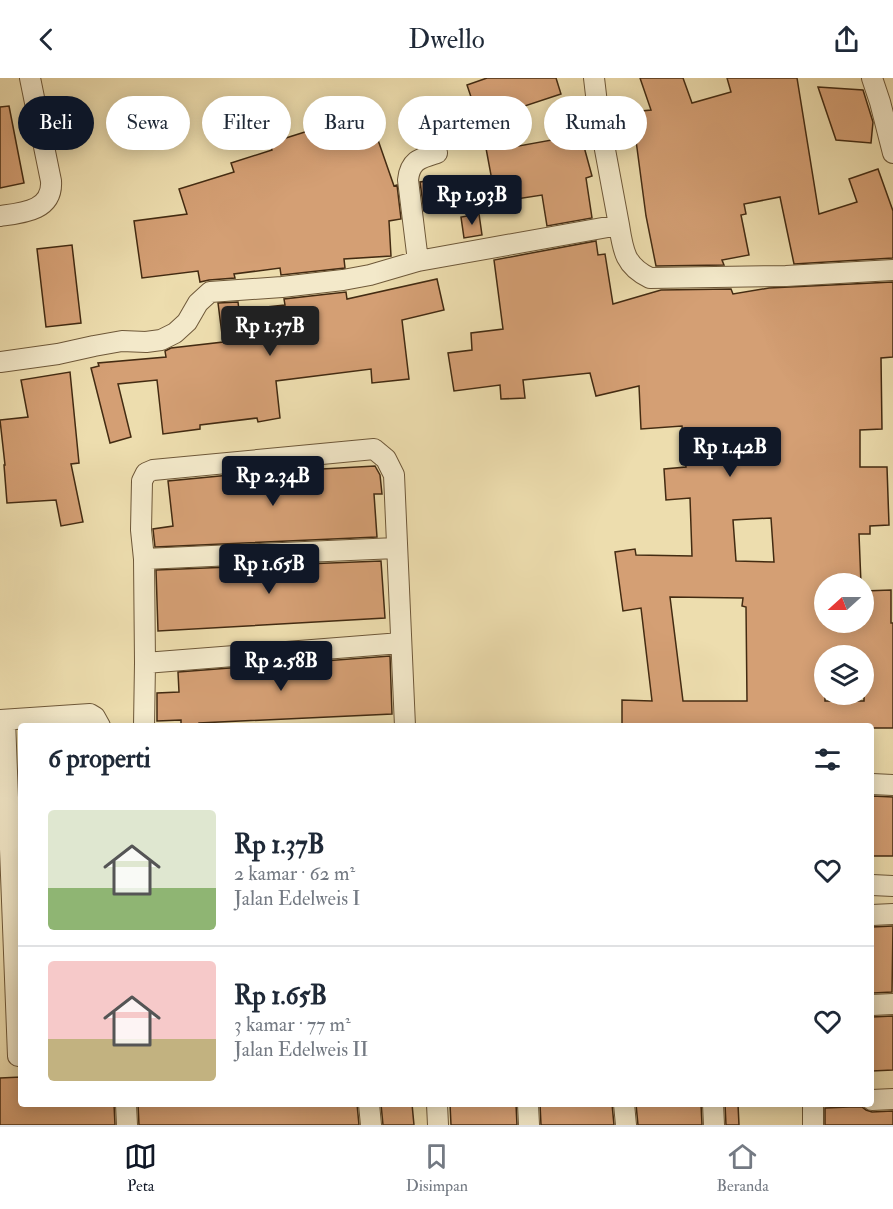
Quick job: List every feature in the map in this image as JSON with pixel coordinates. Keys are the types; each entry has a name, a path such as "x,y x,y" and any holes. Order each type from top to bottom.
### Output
{"street":[{"path":"0,216 23,213 47,200 51,195 51,181 30,78"},
{"path":"594,78 598,112 624,253 638,272 650,278 786,276 893,270"},
{"path":"872,78 893,153"},
{"path":"418,261 408,180 409,171 412,165 420,159 437,153"},
{"path":"0,362 58,354 122,341 161,340 175,333 187,322 198,303 210,292 343,280 418,261 619,225"},
{"path":"144,723 142,478 149,471 165,469 374,449 386,459 394,475 405,723"},
{"path":"144,559 396,548"},
{"path":"145,663 401,644"},
{"path":"13,1056 3,720 90,714 98,723"},
{"path":"874,783 893,785"},
{"path":"874,885 893,886"},
{"path":"874,915 893,914"},
{"path":"874,1005 893,1004"},
{"path":"874,1100 893,1099"},
{"path":"126,1107 127,1125"},
{"path":"369,1107 371,1125"},
{"path":"437,1107 438,1125"},
{"path":"528,1107 529,1125"},
{"path":"624,1107 626,1125"},
{"path":"713,1107 714,1125"},
{"path":"813,1107 813,1125"}],"building":[{"path":"487,78 556,78 561,94 544,96 544,100 532,104 532,96 471,96 467,85"},
{"path":"640,78 683,78 692,103 731,92 727,78 797,78 819,214 857,202 849,179 878,169 893,211 893,258 794,264 780,197 744,204 746,214 741,215 749,255 722,260 724,265 656,266 646,216 637,150 647,150 647,110 651,110"},
{"path":"818,87 863,90 873,122 871,143 836,140"},
{"path":"9,106 24,183 0,188 0,107"},
{"path":"303,133 303,150 381,150 394,186 397,185 401,219 389,221 391,256 344,259 345,268 281,275 280,268 234,274 235,278 200,282 198,271 142,278 134,221 187,214 179,189 234,172 231,163 272,150 291,150 291,136"},
{"path":"544,141 544,150 585,150 592,176 586,178 592,218 547,226 542,195 496,202 486,150 532,150 532,144"},
{"path":"444,179 448,207 424,211 420,182"},
{"path":"479,214 482,235 464,238 461,217"},
{"path":"596,241 598,255 605,254 613,304 661,290 731,289 733,294 769,288 893,282 893,357 881,358 882,429 860,430 860,467 887,467 889,525 870,526 870,534 859,534 861,573 814,573 814,633 874,633 874,591 891,590 893,728 874,728 874,723 622,723 622,700 652,701 641,608 623,611 615,552 635,549 636,555 692,556 690,498 666,500 664,469 686,467 682,426 641,429 639,386 596,396 590,373 523,380 525,398 501,399 500,385 454,391 448,353 472,350 471,333 503,329 494,260","holes":["771,518 774,562 736,561 733,520","670,597 743,598 742,606 746,607 747,701 683,701"]},
{"path":"72,245 81,323 46,327 37,249"},
{"path":"437,279 444,310 402,320 409,379 372,383 371,369 276,381 280,418 258,422 257,418 200,425 200,429 163,434 157,380 118,384 131,437 110,443 91,368 99,366 98,363 166,357 165,351 171,348 223,342 218,303 238,302 239,310 285,305 284,299 346,292 347,299"},
{"path":"70,372 79,463 71,464 83,522 61,526 56,500 7,503 0,420 28,417 21,380"},
{"path":"375,466 380,475 382,494 374,494 377,537 155,547 153,529 173,526 168,481 251,473"},
{"path":"381,561 385,618 158,631 156,570"},
{"path":"390,656 392,714 199,723 181,723 181,720 157,721 157,693 179,692 178,672"},
{"path":"874,796 893,797 893,856 874,856"},
{"path":"893,926 892,992 874,993 874,927"},
{"path":"893,1016 893,1070 874,1071 874,1017"},
{"path":"18,1077 18,1107 114,1107 115,1125 0,1125 0,1078"},
{"path":"138,1107 357,1107 359,1125 139,1125"},
{"path":"381,1107 412,1107 414,1125 383,1125"},
{"path":"450,1107 516,1107 517,1125 451,1125"},
{"path":"540,1107 612,1107 614,1125 541,1125"},
{"path":"636,1107 701,1107 702,1125 638,1125"},
{"path":"725,1107 738,1107 739,1125 726,1125"},
{"path":"862,1107 872,1112 893,1111 893,1125 825,1125 825,1108"}]}
